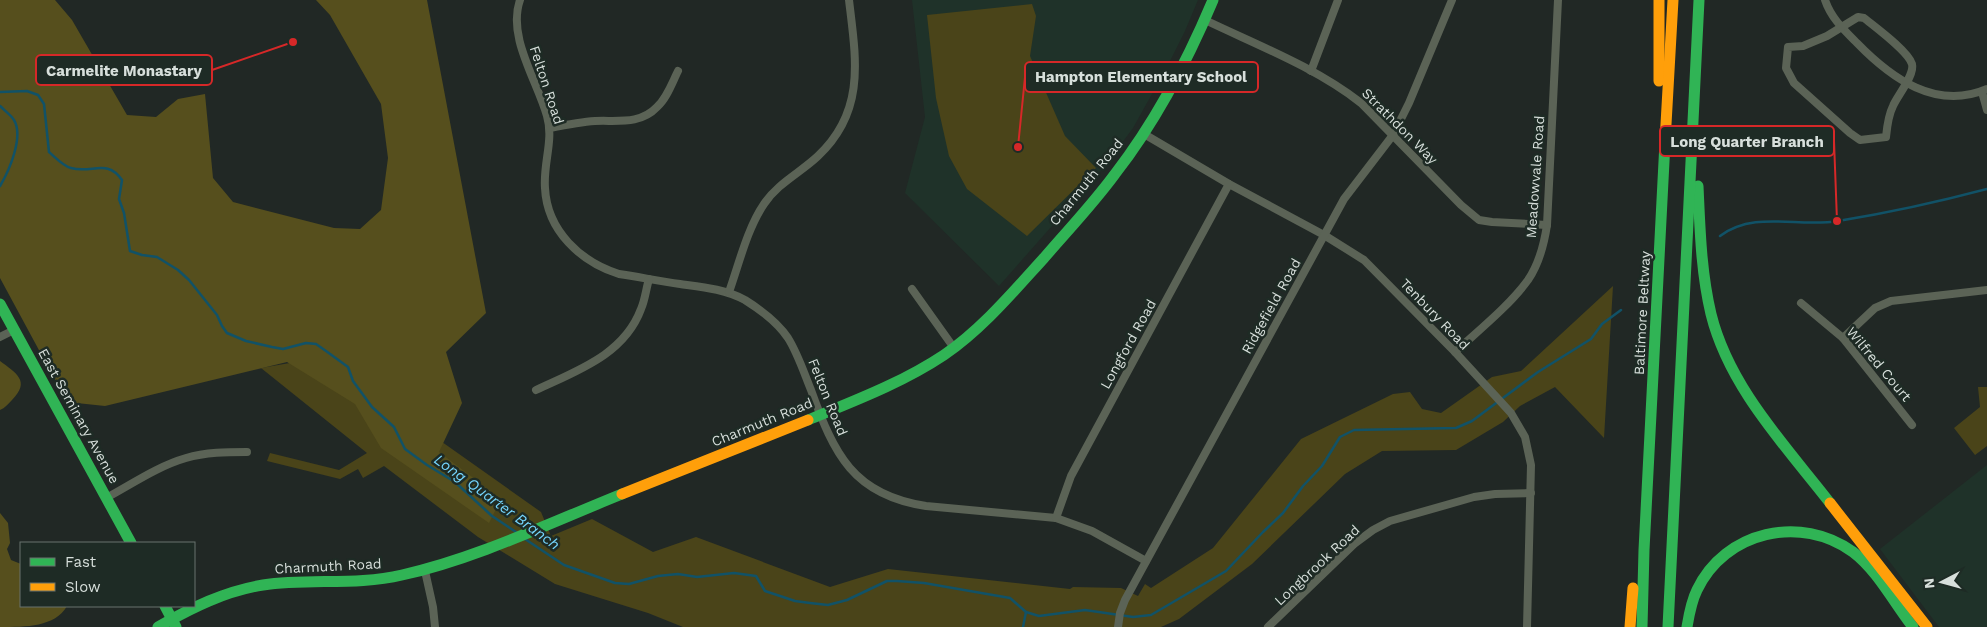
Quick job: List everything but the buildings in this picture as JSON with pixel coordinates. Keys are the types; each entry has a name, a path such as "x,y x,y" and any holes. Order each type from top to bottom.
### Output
{"main road":[{"name":"Charmuth Road","path":"158,627 174,623 210,600 236,591 264,585 362,582 425,570 513,538 820,415 893,384 924,368 954,348 986,321 1115,175 1144,134 1184,63 1213,0"},
{"path":"1659,0 1660,252"},
{"name":"Baltimore Beltway","path":"1642,627 1673,0"},
{"path":"1668,627 1699,0"},
{"path":"1696,52 1704,0"},
{"path":"1694,106 1701,248 1705,283 1717,333 1726,355 1752,402 1927,627"},
{"name":"East Seminary Avenue","path":"0,304 3,316 14,330 130,542"},
{"path":"1630,627 1651,427"},
{"path":"1687,627 1692,600 1700,583 1716,561 1740,543 1756,536 1790,531 1808,532 1825,537 1853,553 1913,627"},
{"path":"166,607 174,623"}],"street":[{"name":"Felton Road","path":"520,0 516,11 517,33 550,128 545,188 548,204 562,236 572,247 585,258 604,269 620,274 729,292 761,311 787,337 796,353 831,441 842,458 869,486 887,497 905,503 926,506 1056,518 1092,531 1146,561"},
{"path":"729,292 748,238 764,203 790,176 817,157 832,142 849,110 854,95 856,58 849,0"},
{"path":"1311,71 1338,0"},
{"name":"Ridgefield Road","path":"1118,624 1122,606 1344,199 1393,135 1409,103 1452,0"},
{"name":"Meadowvale Road","path":"1455,352 1528,280 1544,244 1558,0"},
{"path":"1825,0 1832,16 1841,28 1889,73 1905,84 1926,92 1946,96 1984,91 1987,110"},
{"path":"1858,16 1864,18 1896,44 1912,63 1912,72 1905,84 1892,108 1886,137 1864,140 1850,133 1794,83 1786,68 1788,47 1804,46 1827,36 1858,16"},
{"name":"Strathdon Way","path":"1205,20 1333,82 1354,97 1461,205 1479,220 1546,226"},
{"path":"550,128 582,122 638,119 649,114 664,100 678,71"},
{"name":"Tenbury Road","path":"1144,134 1364,260 1455,352 1503,404 1519,425 1525,437 1531,465 1527,627"},
{"name":"Longford Road","path":"1056,518 1071,476 1229,184"},
{"path":"536,390 607,354 620,342 632,327 641,309 649,279"},
{"path":"912,289 954,348"},
{"path":"1843,338 1875,308 1890,301 1987,290"},
{"name":"Wilfred Court","path":"1801,303 1843,338 1912,424"},
{"path":"0,337 14,330"},
{"path":"106,498 168,464 186,458 204,454 247,452"},
{"name":"Longbrook Road","path":"1268,627 1354,544 1372,530 1390,521 1474,497 1490,494 1531,493"},
{"path":"425,570 435,627"}],"shaded area":[{"path":"0,0 55,0 72,20 127,115 156,117 178,99 205,94 213,178 233,202 334,228 360,229 381,210 388,158 381,104 330,15 316,0 427,0 486,313 446,352 462,403 439,452 501,499 489,523 381,448 355,404 287,362 105,406 67,402 0,278"},
{"path":"912,0 1198,0 1167,67 1133,128 1104,167 999,286 905,193 925,117"},
{"path":"1032,4 1036,16 1030,56 1065,136 1096,168 1027,236 967,189 949,156 936,98 927,15"},
{"path":"1613,286 1604,438 1555,387 1520,406 1503,422 1456,450 1382,451 1345,474 1252,564 1179,619 1161,627 683,627 648,613 555,584 478,537 384,466 363,478 358,469 340,479 267,461 270,453 339,470 367,453 261,368 359,351 435,437 541,512 551,536 592,519 653,552 696,537 830,587 888,569 1070,589 1073,587 1121,588 1138,596 1145,584 1151,588 1213,548 1301,439 1393,394 1410,392 1422,409 1441,413 1492,377 1521,371"},
{"path":"0,361 16,374 21,382 18,393 0,410"},
{"path":"1978,387 1987,387 1987,446 1975,455 1954,428 1980,407"},
{"path":"1987,465 1987,627 1939,627 1880,549"},
{"path":"0,513 8,523 10,543 7,549 11,560 20,564 20,607 66,607 62,613 47,622 20,627 0,627"}],"waterway":[{"name":"Long Quarter Branch","path":"0,92 27,91 38,95 44,104 49,152 62,163 68,167 79,169 105,168 116,173 122,180 119,199 124,213 130,251 157,257 178,270 189,280 217,315 227,333 246,341 283,349 306,343 316,344 348,367 353,381 372,407 394,427 405,449 455,482 492,516 516,532"},
{"path":"0,106 14,120 17,127 14,154 0,186"},
{"name":"Long Quarter Branch","path":"1720,236 1733,228 1748,224 1777,221 1808,223 1838,221 1913,207 1987,189"},
{"name":"Long Quarter Branch","path":"522,537 564,565 615,583 629,584 658,576 678,574 697,577 734,573 756,576 765,591 795,601 828,605 847,600 887,581 897,581 924,583 1010,598 1026,612 1039,616 1085,610 1133,617 1151,615 1226,571 1283,513 1303,486 1322,466 1340,437 1354,430 1456,428 1472,421 1538,372 1591,339 1602,324 1621,310"},
{"path":"1023,627 1026,612"}],"traffic: fast":[{"path":"808,420 878,391 928,365 958,345 997,310 1107,185 1130,154 1170,90 1213,0"},
{"path":"1668,627 1699,0"},
{"path":"1642,627 1644,550 1665,142"},
{"path":"1698,186 1701,250 1705,282 1711,314 1719,341 1745,391 1760,414 1830,503"},
{"path":"0,304 130,542"},
{"path":"158,627 183,613 235,591 280,583 385,578 430,568 485,550 622,494"},
{"path":"1687,627 1697,590 1710,570 1726,554 1745,542 1766,535 1788,532 1811,534 1833,540 1853,552 1870,568 1913,627"},
{"path":"166,607 176,627"}],"traffic: slow":[{"path":"1659,0 1659,81"},
{"path":"1665,142 1673,0"},
{"path":"622,494 808,420"},
{"path":"1830,503 1927,627"},
{"path":"1630,627 1633,588"}],"place":[{"name":"Carmelite Monastary","path":"293,42"},
{"name":"Hampton Elementary School","path":"1018,147"},
{"name":"Long Quarter Branch","path":"1837,221"}]}
